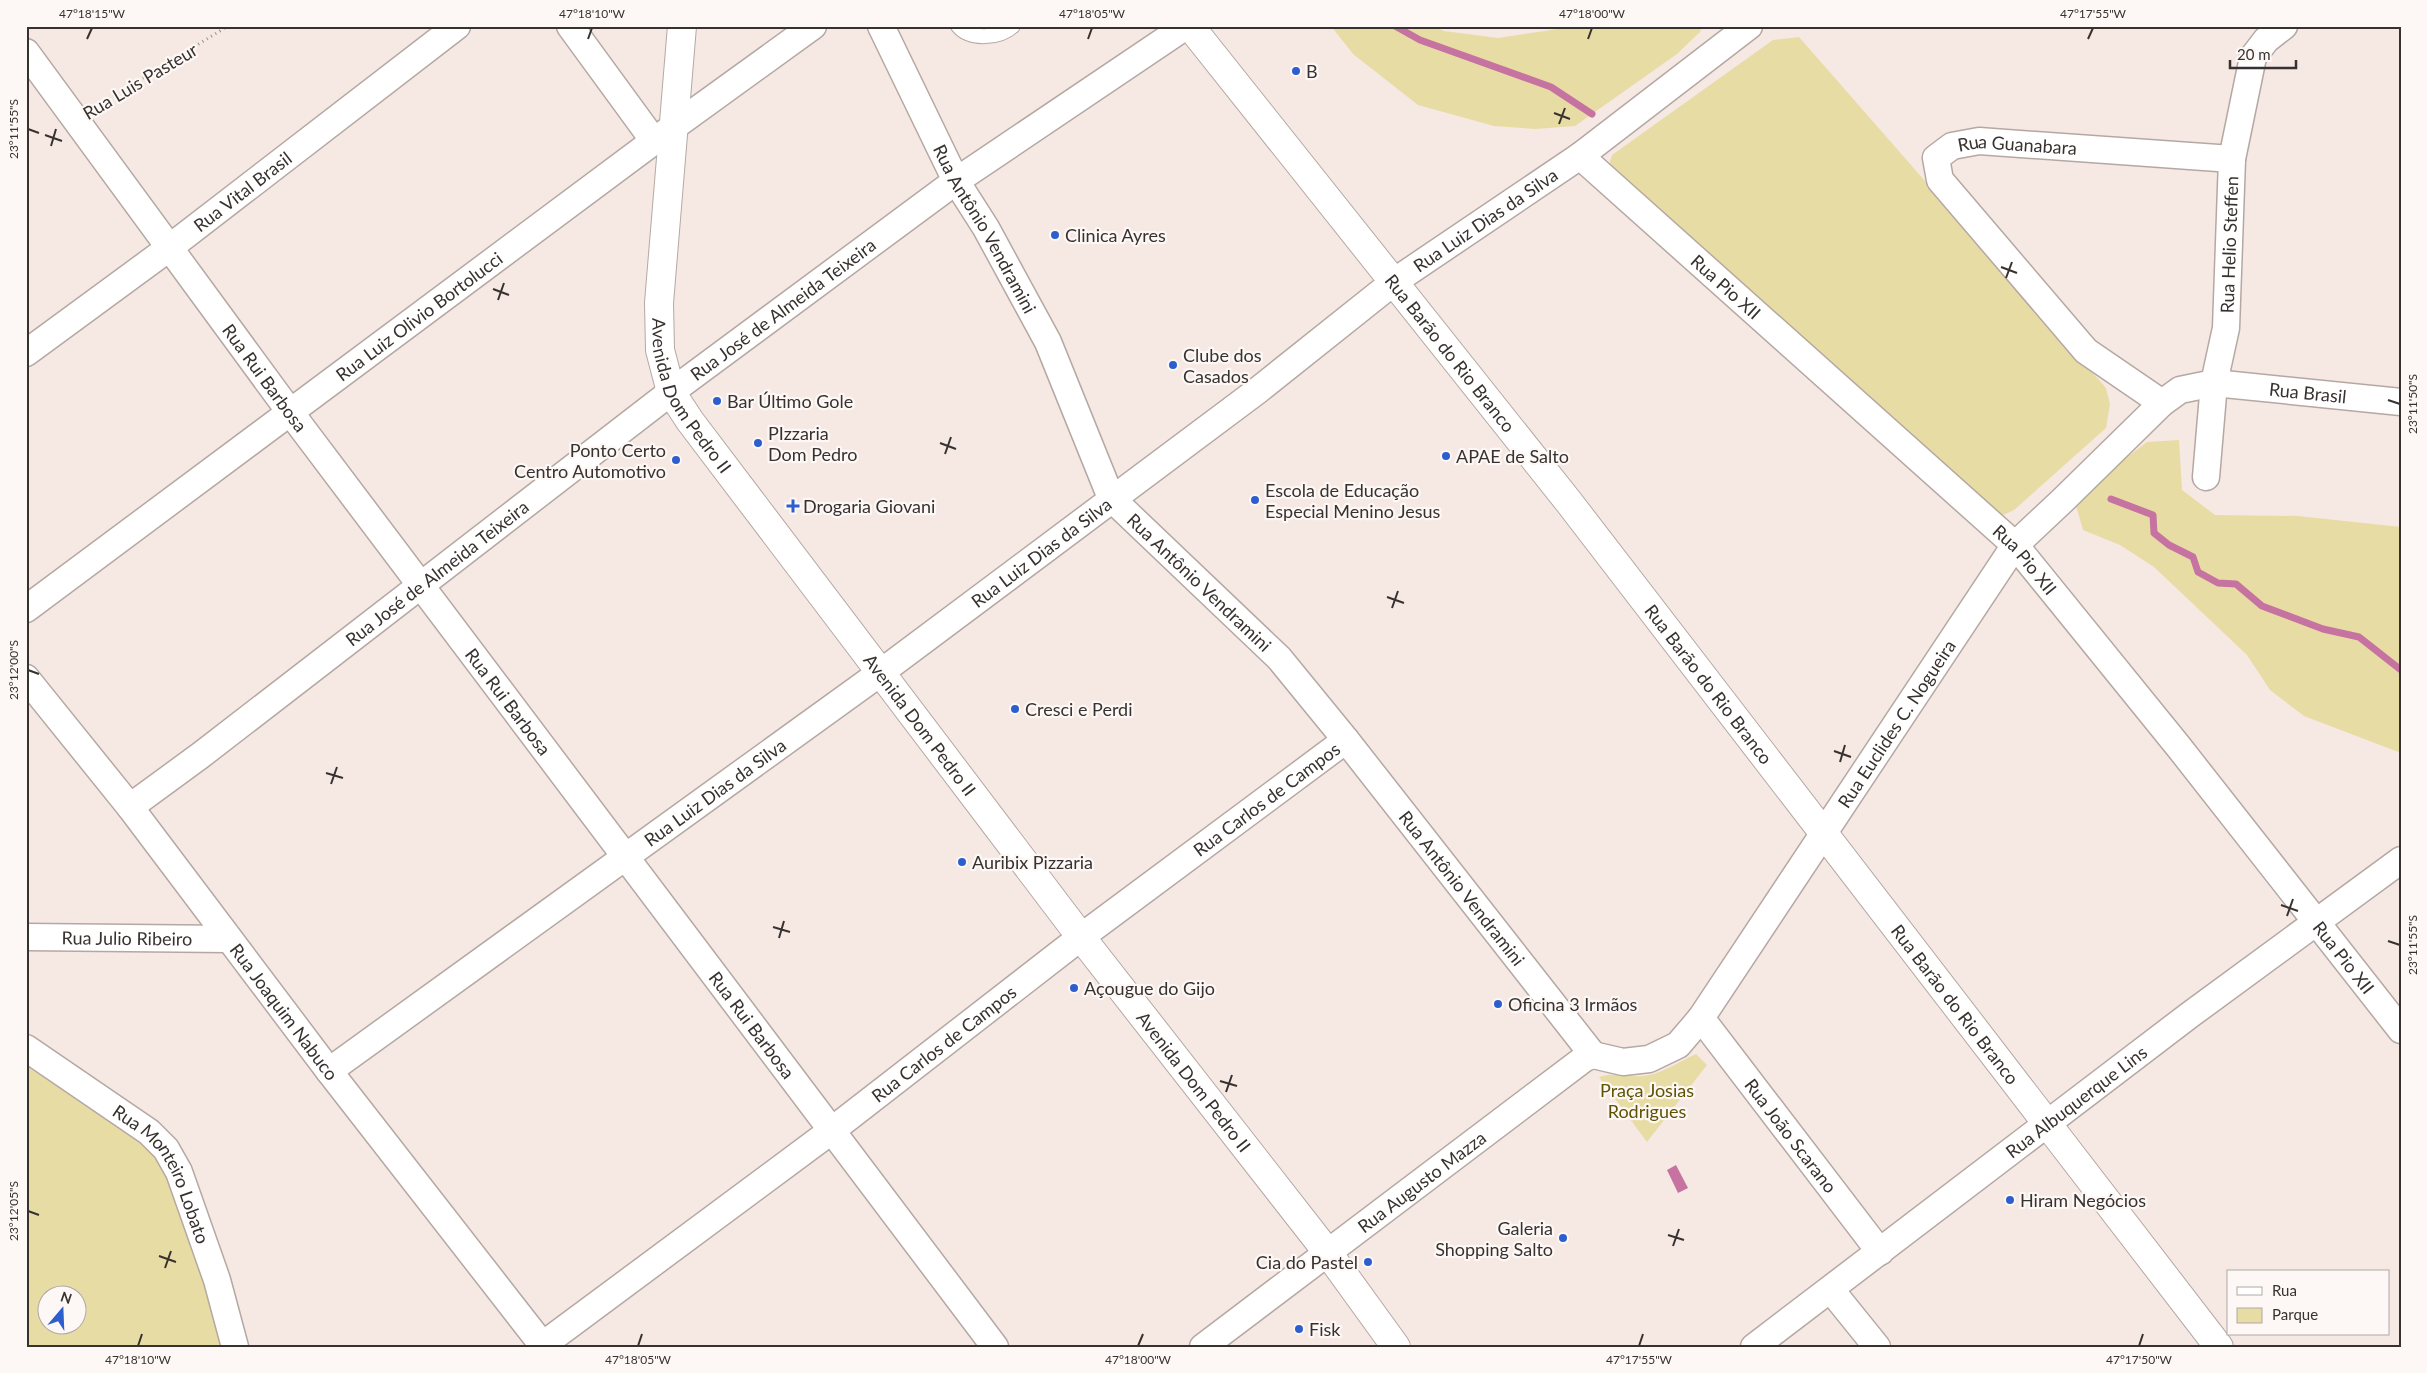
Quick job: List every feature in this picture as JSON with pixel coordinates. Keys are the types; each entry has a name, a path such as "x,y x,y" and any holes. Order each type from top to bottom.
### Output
{"main road":[{"name":"Avenida Dom Pedro II","path":"682,26 676,125 659,303 660,350 671,392 690,421 880,673 1081,937 1328,1253 1396,1347"},
{"name":"Rua Barão do Rio Branco","path":"1190,26 1395,281 1823,830 2219,1347"}],"street":[{"name":"Rua Vital Brasil","path":"26,353 169,248 457,26"},
{"path":"570,26 654,141"},
{"name":"Rua Luiz Olivio Bortolucci","path":"26,609 654,141 812,26"},
{"name":"Rua Antônio Vendramini","path":"881,26 956,181 991,237 1048,342 1111,498 1278,658 1346,740 1593,1055"},
{"name":"Rua José de Almeida Teixeira","path":"130,807 201,755 671,392 956,181 1186,26"},
{"name":"Rua Luiz Dias da Silva","path":"329,1070 880,673 1111,498 1257,391 1395,281 1580,156 1749,26"},
{"name":"Rua Helio Steffen","path":"2206,477 2214,383 2226,328 2232,159 2254,57 2266,40 2284,26"},
{"name":"Rua Rui Barbosa","path":"31,67 76,119 290,412 995,1347"},
{"name":"Rua Guanabara","path":"2162,403 2086,351 1940,180 1936,158 1952,146 1979,141 2232,159"},
{"name":"Rua Pio XII","path":"1580,156 2014,545 2178,746 2401,1030"},
{"name":"Rua Euclides C. Nogueira","path":"1593,1055 1623,1062 1649,1059 1678,1045 1701,1018 1823,830 2014,545 2162,403 2180,390 2214,383"},
{"name":"Rua Brasil","path":"2214,383 2401,402"},
{"name":"Rua Joaquim Nabuco","path":"29,686 130,807 329,1070 542,1346"},
{"name":"Rua Carlos de Campos","path":"542,1346 832,1131 1081,937 1346,740"},
{"name":"Rua Albuquerque Lins","path":"1754,1347 2191,1014 2401,860"},
{"name":"Rua Julio Ribeiro","path":"26,937 229,939"},
{"name":"Rua João Scarano","path":"1701,1018 1880,1252"},
{"name":"Rua Monteiro Lobato","path":"26,1048 149,1132 166,1149 179,1172 217,1280 235,1347"},
{"name":"Rua Augusto Mazza","path":"1202,1347 1585,1058 1593,1055"},
{"path":"1830,1290 1877,1347"}],"lane":[{"path":"958,26 962,31 972,36 983,36 1014,26"}],"path":[{"name":"Rua Luis Pasteur","path":"76,119 228,26"}],"green space":[{"path":"1331,26 1433,26 1444,31 1498,38 1578,26 1702,26 1700,32 1677,54 1575,126 1535,129 1494,126 1418,105 1353,54"},
{"path":"1799,37 2106,388 2110,404 2106,428 2014,510 2001,516 1608,168 1612,155 1773,40"},
{"path":"2179,440 2182,490 2215,515 2298,516 2401,527 2401,753 2304,716 2270,690 2247,655 2154,567 2120,545 2083,530 2076,506 2101,477 2147,442"},
{"name":"Praça Josias Rodrigues","path":"1696,1054 1707,1065 1647,1142 1599,1077 1605,1075 1649,1075 1667,1069"},
{"path":"26,1066 141,1141 174,1176 222,1347 26,1347"}],"shaded area":[{"path":"1676,1165 1688,1188 1678,1193 1667,1170"}],"waterway":[{"path":"1395,26 1420,40 1551,87 1592,114"},
{"path":"2111,499 2153,515 2154,533 2169,545 2193,557 2198,572 2218,583 2236,584 2262,606 2323,629 2359,637 2401,670"}],"place":[{"name":"B","path":"1296,71"},
{"name":"Clinica Ayres","path":"1055,235"},
{"name":"Clube dos Casados","path":"1173,365"},
{"name":"Bar Último Gole","path":"717,401"},
{"name":"PIzzaria Dom Pedro","path":"758,443"},
{"name":"APAE de Salto","path":"1446,456"},
{"name":"Ponto Certo Centro Automotivo","path":"676,460"},
{"name":"Escola de Educação Especial Menino Jesus","path":"1255,500"},
{"name":"Drogaria Giovani","path":"793,506"},
{"name":"Cresci e Perdi","path":"1015,709"},
{"name":"Auribix Pizzaria","path":"962,862"},
{"name":"Açougue do Gijo","path":"1074,988"},
{"name":"Oficina 3 Irmãos","path":"1498,1004"},
{"name":"Hiram Negócios","path":"2010,1200"},
{"name":"Galeria Shopping Salto","path":"1563,1238"},
{"name":"Cia do Pastel","path":"1368,1262"},
{"name":"Fisk","path":"1299,1329"}]}
